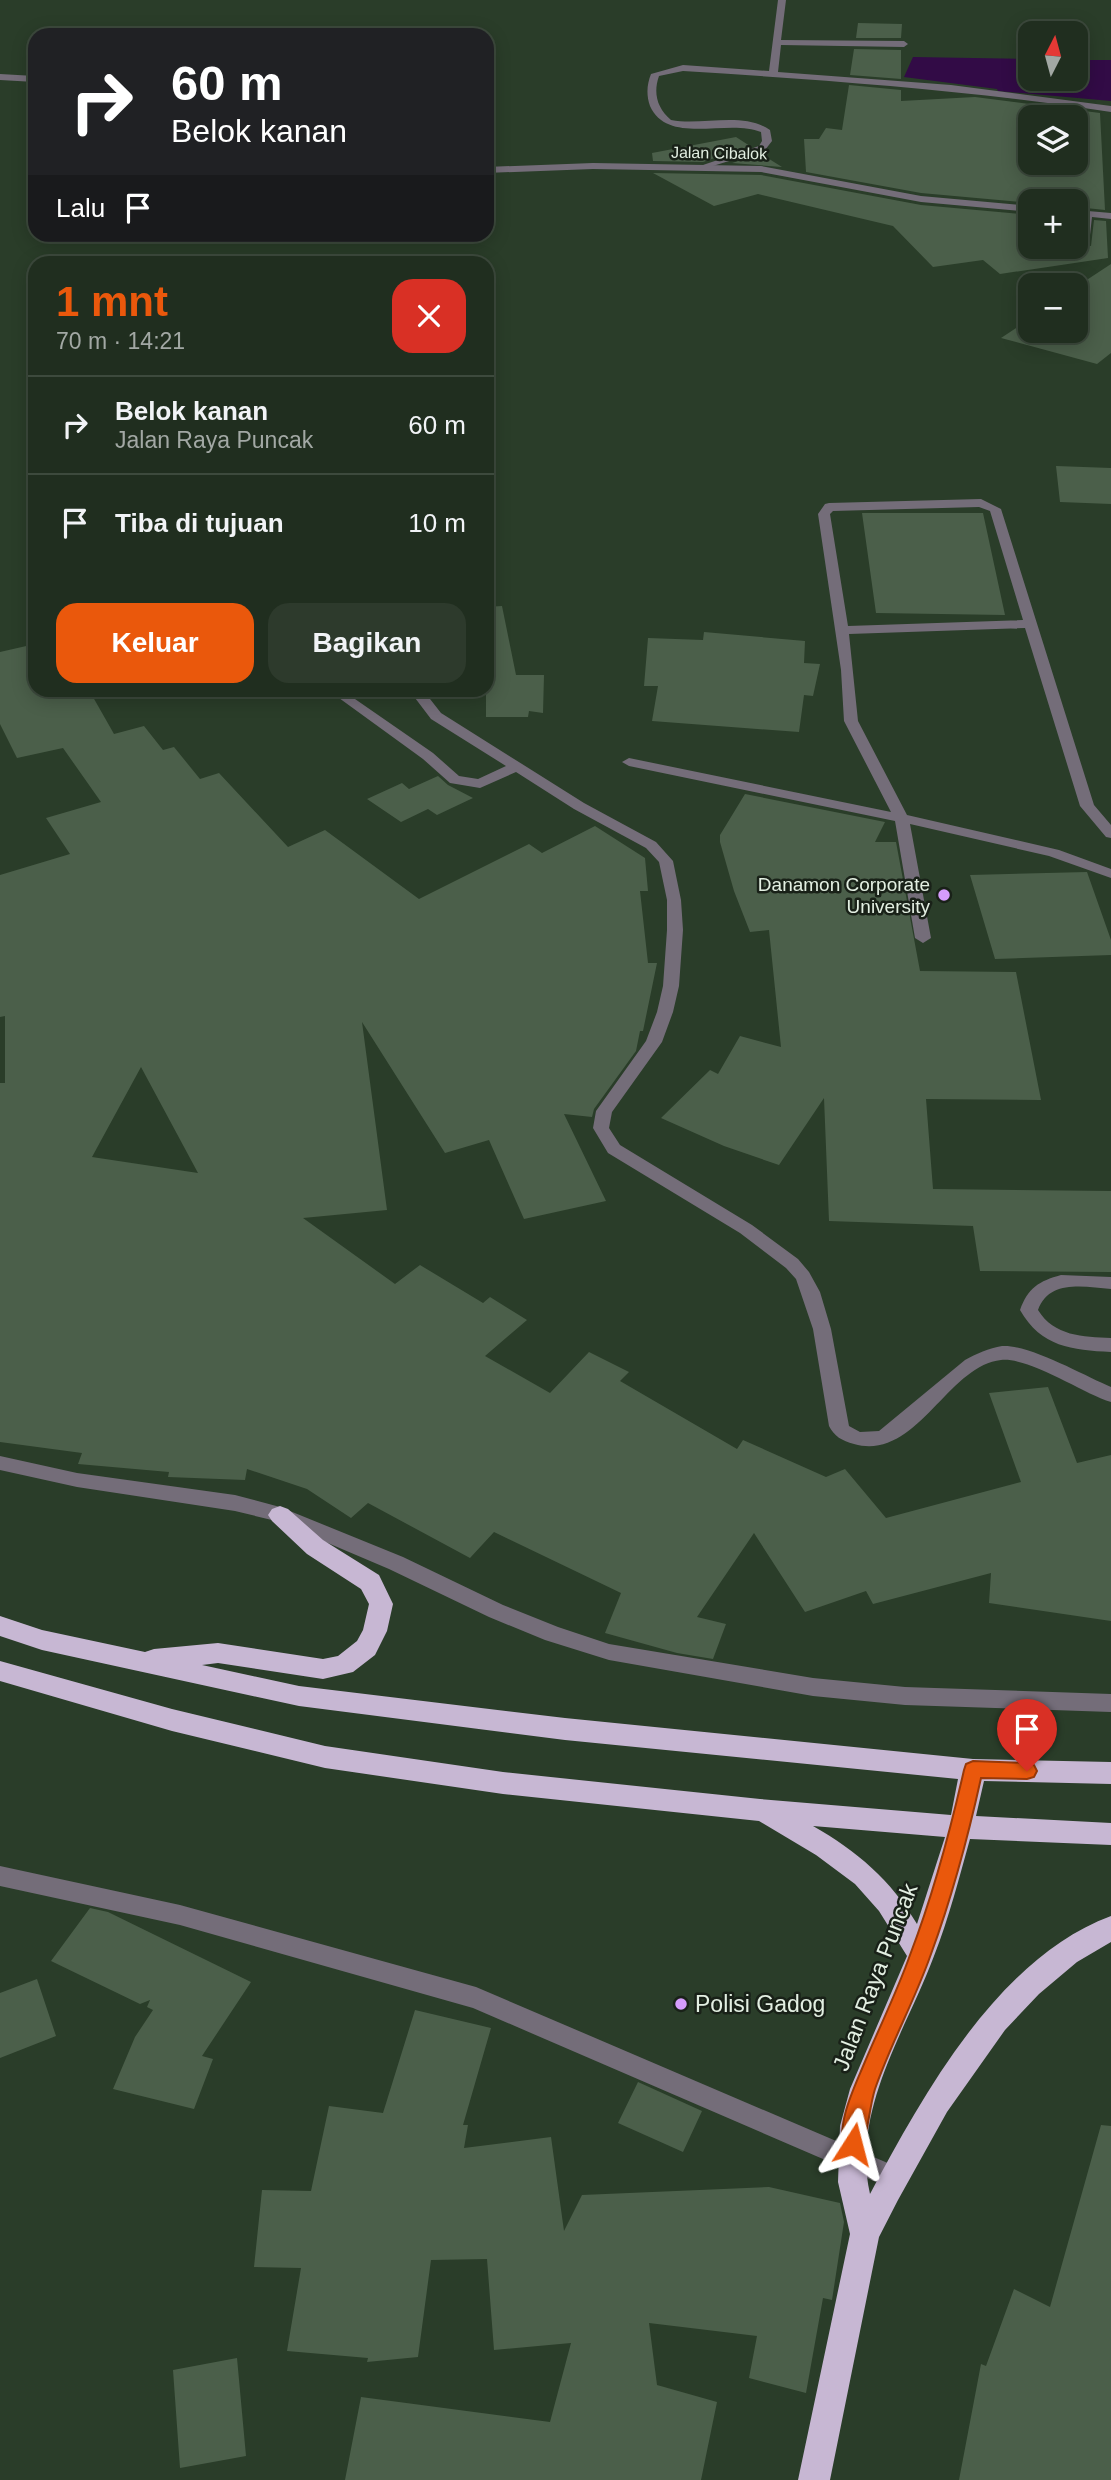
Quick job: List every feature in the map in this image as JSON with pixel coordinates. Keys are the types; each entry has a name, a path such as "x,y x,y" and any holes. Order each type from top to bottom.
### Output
{"highway":[{"path":"134,1660 218,1653 323,1669 344,1665 366,1648 375,1631 381,1604 370,1582 315,1547 280,1515"},
{"path":"0,1626 42,1640 312,1698 565,1729 973,1770 1111,1773"},
{"path":"0,1671 172,1720 326,1757 503,1783 760,1810 961,1827 1111,1834"},
{"name":"Jalan Raya Puncak","path":"814,2480 865,2234 853,2182 854,2126 864,2089 921,1955 961,1827 973,1770"},
{"path":"760,1810 813,1839 853,1866 878,1889 921,1955"},
{"path":"865,2234 965,2060 999,2014 1051,1965 1111,1928"}],"street":[{"path":"773,74 782,0"},
{"path":"776,42 904,44"},
{"path":"706,167 762,148 767,141 765,130 753,126 696,126 668,122 654,105 651,86 654,74 683,68 930,85 1111,109"},
{"path":"0,77 28,79"},
{"name":"Jalan Cibalok","path":"494,170 593,166 772,170 921,199 1018,208"},
{"path":"1088,214 1111,216"},
{"path":"923,938 902,819 851,721 842,630 824,514 827,508 837,505 981,503 992,506 1007,544 1087,806 1111,834"},
{"path":"842,630 1030,624"},
{"path":"344,697 428,756 455,780 480,784 518,766"},
{"path":"421,697 436,716 579,806 651,845 666,862 674,900 675,930 671,986 665,1012 654,1042 604,1111 601,1128 614,1149 747,1231 802,1272 817,1313 838,1426 842,1432 864,1439 888,1435 965,1370 1003,1353 1032,1359 1111,1395"},
{"path":"629,762 1054,853 1111,874"},
{"path":"1111,1283 1051,1283 1035,1293 1029,1310 1033,1319 1052,1335 1065,1340 1111,1345"},
{"path":"0,1463 77,1480 235,1503 280,1515 396,1563 515,1619 609,1652 813,1687 905,1696 1111,1703"},
{"path":"0,1876 180,1914 476,1998 895,2178"}],"shaded area":[{"path":"913,57 1018,59 1018,91 1088,91 1088,60 1111,60 1111,101 998,91 904,77"}],"building":[{"path":"858,23 902,24 901,38 856,38"},
{"path":"854,49 901,50 901,79 850,75"},
{"path":"849,85 901,90 901,101 975,97 1038,105 1018,105 1018,175 1088,175 1088,111 1100,113 1105,210 1088,208 1088,189 1018,189 1018,202 921,193 806,172 804,139 819,139 826,128 842,130"},
{"path":"736,137 750,146 703,162 653,161 652,153"},
{"path":"761,154 782,167 732,163"},
{"path":"653,173 761,175 921,205 1018,214 1018,259 1088,259 1094,220 1106,221 1108,258 1000,274 983,260 933,267 893,226 758,194 714,206"},
{"path":"1111,264 1111,353 1097,364 1019,343 1088,343 1088,279"},
{"path":"1018,327 1018,343 1001,338"},
{"path":"1056,466 1111,468 1111,504 1060,502"},
{"path":"862,513 983,513 1005,615 876,613"},
{"path":"494,606 502,606 516,675 544,675 543,713 529,711 528,717 486,717 486,697 494,697"},
{"path":"704,632 805,641 804,663 820,664 813,696 804,695 799,732 652,721 658,686 644,686 648,638 703,640"},
{"path":"28,646 28,697 93,697 114,734 144,726 163,750 174,747 200,779 219,773 288,847 325,830 419,899 529,844 542,853 595,826 645,858 648,891 640,891 648,963 657,963 643,1031 640,1031 636,1051 594,1109 592,1117 564,1114 606,1201 524,1219 489,1140 445,1153 362,1022 387,1210 303,1218 395,1284 420,1265 483,1303 490,1297 527,1320 485,1356 550,1393 589,1352 629,1372 620,1381 737,1449 743,1440 826,1477 845,1469 886,1518 1021,1482 989,1393 1048,1387 1077,1463 1111,1455 1111,1621 989,1603 991,1573 873,1604 866,1591 805,1612 754,1533 697,1617 726,1624 713,1659 677,1653 605,1633 621,1593 494,1532 470,1558 368,1503 351,1518 307,1489 247,1469 245,1480 168,1477 169,1472 78,1464 82,1453 0,1442 0,1083 5,1083 5,1016 0,1017 0,875 70,854 46,818 101,802 63,748 17,758 0,724 0,652","holes":["141,1067 198,1173 92,1157"]},
{"path":"438,776 448,785 473,798 437,815 428,809 401,822 367,799 402,783 409,789"},
{"path":"745,794 885,822 875,842 896,842 920,971 1016,972 1041,1100 926,1099 933,1189 1111,1191 1111,1272 980,1271 973,1226 829,1221 824,1098 779,1165 724,1146 661,1118 710,1070 718,1074 740,1036 781,1047 769,930 750,932 734,891 720,842 720,835"},
{"path":"1087,872 1111,940 1111,955 995,959 970,875"},
{"path":"90,1908 108,1912 251,1982 202,2056 213,2059 194,2109 113,2089 135,2037 153,2010 147,2007 150,2000 140,2004 51,1961"},
{"path":"37,1979 56,2036 0,2058 0,1993"},
{"path":"415,2010 491,2028 463,2125 468,2125 464,2148 551,2137 564,2231 582,2195 769,2187 840,2203 844,2222 832,2300 823,2298 806,2393 749,2378 757,2336 649,2323 657,2385 717,2402 701,2480 345,2480 361,2397 550,2422 571,2343 494,2350 487,2259 431,2260 418,2357 367,2362 368,2358 287,2351 301,2268 254,2267 262,2190 311,2191 329,2106 383,2113"},
{"path":"638,2082 702,2111 683,2152 618,2123"},
{"path":"1101,2125 1111,2126 1111,2480 959,2480 981,2364 986,2366 1014,2289 1050,2307"},
{"path":"237,2358 246,2456 180,2468 173,2370"}],"place":[{"name":"Danamon Corporate University","path":"944,895"},
{"name":"Polisi Gadog","path":"681,2004"}],"route":[{"path":"853,2144 854,2126 864,2089 921,1955 961,1827 973,1770 1027,1771"}]}
